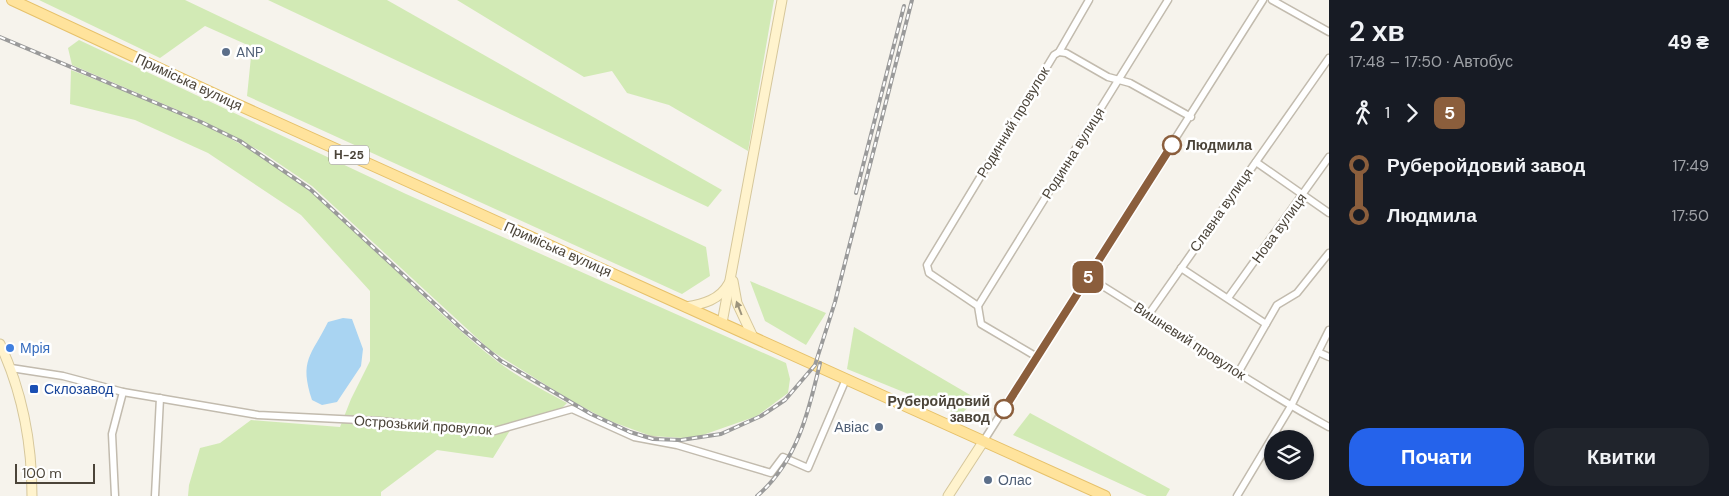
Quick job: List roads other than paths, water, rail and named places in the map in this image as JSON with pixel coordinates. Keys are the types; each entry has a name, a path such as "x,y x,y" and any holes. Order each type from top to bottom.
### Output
{"main road":[{"name":"Приміська вулиця","path":"12,0 234,104 1105,496"},
{"path":"722,323 782,0"},
{"path":"686,307 712,300 726,287 732,276"},
{"path":"732,276 737,303 753,337"},
{"path":"0,344 12,368 27,434 32,468 32,496"},
{"path":"948,496 983,442"}],"street":[{"name":"Родинний провулок","path":"978,306 929,273 928,260 1054,55 1059,52 1089,0"},
{"name":"Родинна вулиця","path":"978,306 1168,0"},
{"path":"983,442 1191,117 1263,0"},
{"path":"1272,0 1329,32"},
{"path":"1059,52 1066,52 1108,77 1130,83 1191,117"},
{"name":"Славна вулиця","path":"1149,314 1329,58"},
{"name":"Нова вулиця","path":"1228,298 1329,157"},
{"path":"1256,162 1329,213"},
{"path":"1238,372 1277,304 1298,293 1329,253"},
{"path":"1181,268 1266,324"},
{"name":"Вишневий провулок","path":"1088,278 1149,314 1291,406 1329,427"},
{"path":"978,306 981,324 1037,357"},
{"path":"1237,496 1291,406 1329,330"},
{"path":"1318,352 1329,358"},
{"name":"Острозький провулок","path":"12,368 64,376 123,392 258,415 380,421 491,432 572,409 634,437 677,445 772,473 783,457 808,468 846,379"},
{"path":"115,496 112,434 123,392"},
{"path":"155,496 160,398"}],"water":[{"path":"343,318 352,319 363,349 361,366 337,402 322,405 312,400 308,387 307,367 312,351 328,322"}],"railway":[{"path":"0,37 201,122 240,141 310,189 463,330 501,361 591,414 630,432 653,439 681,440 721,434 761,416 785,400 815,365 835,302 912,0"},
{"path":"856,193 904,6"},
{"path":"757,496 771,482 792,452 806,417 820,363"}],"place":[{"name":"ANP","path":"226,52"},
{"name":"Людмила","path":"1172,145"},
{"name":"Мрія","path":"10,348"},
{"name":"Склозавод","path":"34,389"},
{"name":"Руберойдовий завод","path":"1004,409"},
{"name":"Авіас","path":"879,427"},
{"name":"Олас","path":"988,480"}]}
